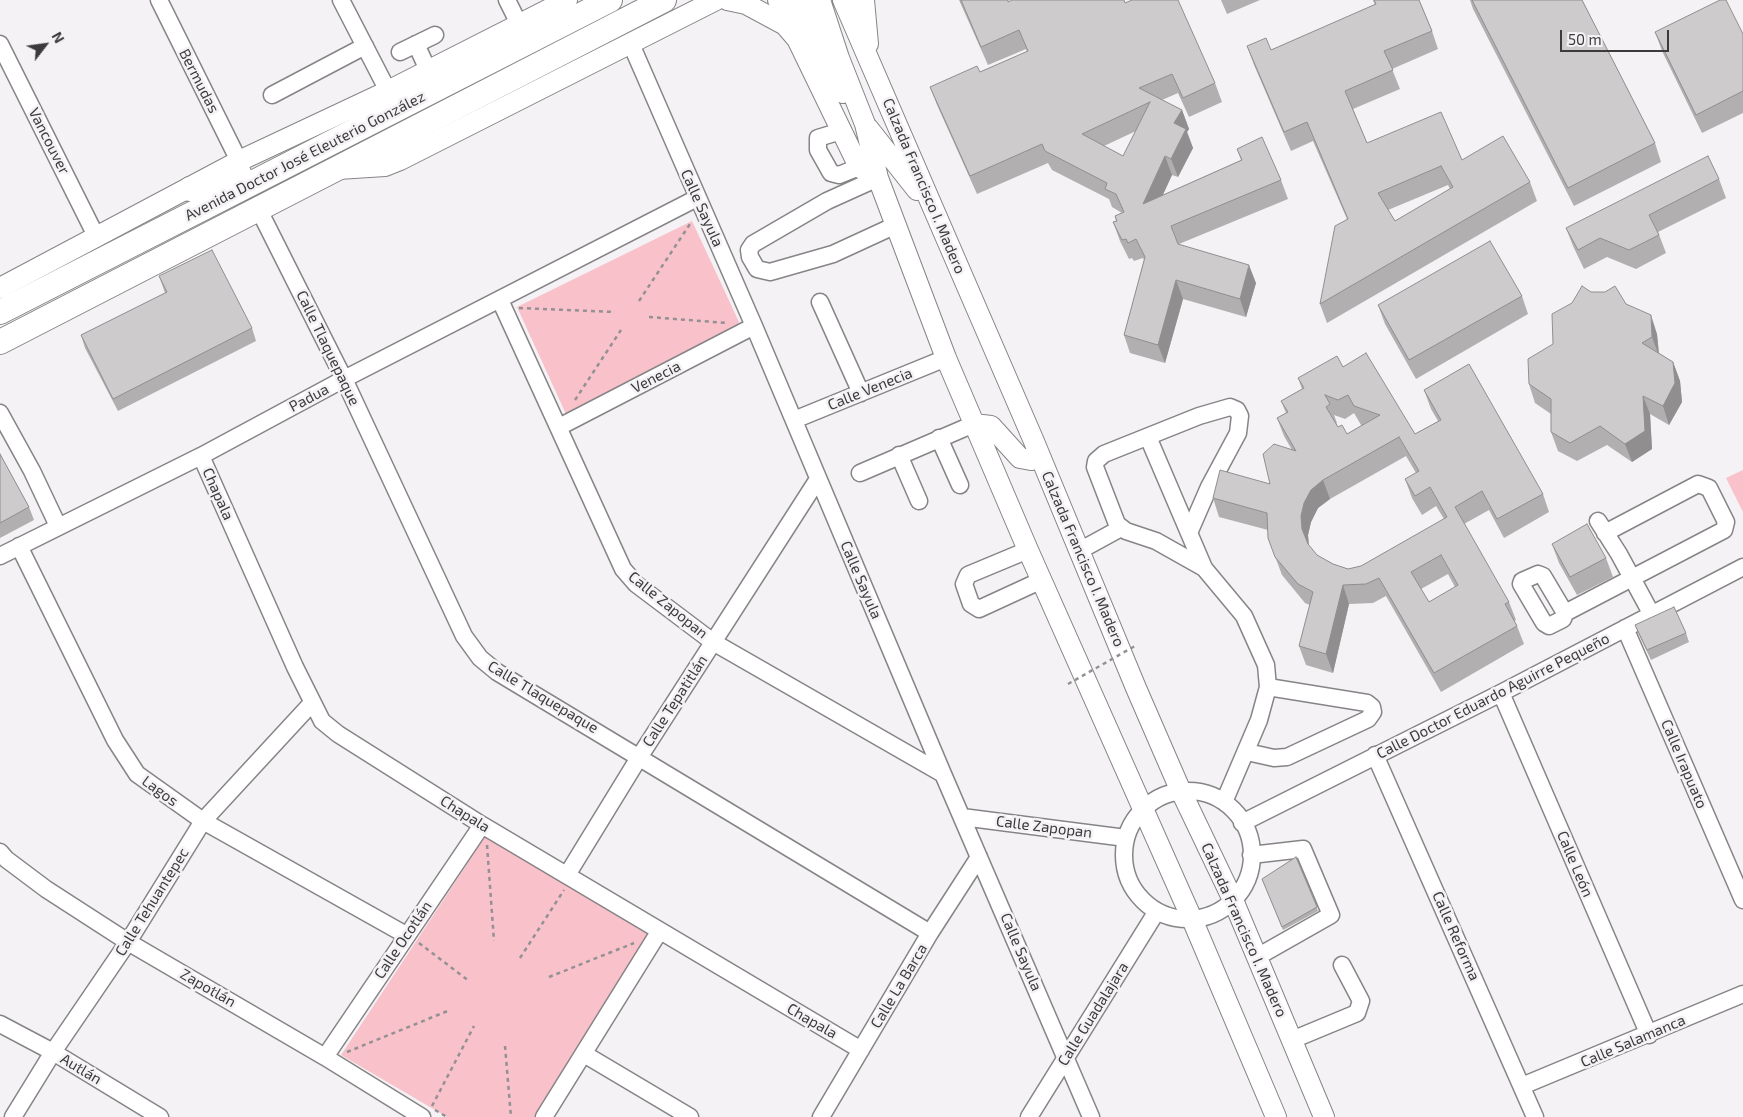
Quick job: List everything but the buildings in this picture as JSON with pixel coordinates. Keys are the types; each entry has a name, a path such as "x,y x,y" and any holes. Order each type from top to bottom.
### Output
{"highway":[{"name":"Avenida Doctor José Eleuterio González","path":"0,312 610,0"},
{"name":"Avenida Doctor José Eleuterio González","path":"0,342 514,79 664,0"},
{"path":"190,189 201,189 222,181 311,136 330,131 351,132"}],"main road":[{"name":"Avenida Doctor José Eleuterio González","path":"0,288 240,161 388,90 567,0"},
{"name":"Avenida Doctor José Eleuterio González","path":"338,169 384,166 400,160 630,44 690,8 716,0"},
{"path":"727,0 746,4 785,25 797,39 859,167 878,178"},
{"path":"778,0 798,20 808,34 847,100 933,208"},
{"path":"802,0 839,58"},
{"name":"Calzada Francisco I. Madero","path":"820,0 839,58 865,124 878,178 946,358 1028,550 1192,919 1276,1117"},
{"name":"Calzada Francisco I. Madero","path":"843,0 1040,457 1078,551 1182,791 1233,900 1324,1117"},
{"path":"864,0 872,66"},
{"path":"974,424 991,426 1020,458 1031,460 1040,457"}],"street":[{"name":"Bermudas","path":"159,0 240,161"},
{"path":"341,0 388,90"},
{"path":"507,0 519,24"},
{"path":"400,52 435,35"},
{"name":"Vancouver","path":"0,44 97,238"},
{"path":"416,44 428,70"},
{"name":"Calle Sayula","path":"630,44 754,326 943,774 1091,1117"},
{"path":"272,95 365,46"},
{"path":"841,131 818,138 818,150 831,173 839,175 859,167"},
{"path":"878,178 827,201 753,244 749,250 750,257 757,269 770,272 833,254 896,225"},
{"name":"Padua","path":"0,556 201,456 344,379 698,198"},
{"name":"Calle Tlaquepaque","path":"259,210 344,379 464,636 480,658 497,672 640,756 930,933"},
{"name":"Calle Zapopan","path":"500,300 623,570 636,584 714,642 943,774"},
{"path":"820,302 861,393"},
{"name":"Venecia","path":"559,427 754,326"},
{"name":"Calle Venecia","path":"794,420 946,358"},
{"path":"1189,533 1209,487 1238,433 1240,416 1237,410 1226,407 1104,454 1096,461 1095,467 1107,501 1121,528 1156,541 1204,568"},
{"path":"0,413 32,471 58,526"},
{"path":"860,473 974,424"},
{"path":"1148,437 1204,568 1244,616 1266,665 1268,687 1247,752 1236,771 1224,802"},
{"path":"939,438 960,485"},
{"name":"Chapala","path":"201,456 312,704 322,721 338,734 568,879 861,1050"},
{"path":"899,456 919,501"},
{"name":"Calle Tepatitlán","path":"568,879 640,756 818,479"},
{"path":"1565,613 1632,578 1724,530 1726,522 1719,504 1709,488 1698,484 1601,527 1632,578 1652,615"},
{"path":"1078,551 1121,528"},
{"name":"Lagos","path":"19,546 115,740 137,774 203,821 411,938"},
{"path":"1028,550 968,575 964,584 971,604 979,610 1042,580"},
{"name":"Calle Doctor Eduardo Aguirre Pequeño","path":"1242,822 1501,694 1743,568"},
{"name":"Calle Irapuato","path":"1625,628 1743,900"},
{"path":"1247,752 1274,758 1287,757 1368,719 1373,712 1372,707 1367,703 1268,687"},
{"name":"Calle León","path":"1501,694 1650,1035"},
{"name":"Calle Tehuantepec","path":"13,1117 53,1052 128,942 203,821 312,704"},
{"name":"Calle Reforma","path":"1375,755 1535,1117"},
{"path":"1182,791 1197,791 1224,802 1242,822 1249,838 1251,855 1249,871 1243,887 1233,900 1214,913 1192,919 1180,918 1157,911 1140,898 1129,880 1124,859 1126,838 1133,822 1143,809 1161,797 1182,791"},
{"name":"Calle Zapopan","path":"962,817 1126,838"},
{"name":"Calle Ocotlán","path":"325,1057 411,938 482,825"},
{"path":"1251,855 1303,849 1331,915 1256,957"},
{"name":"Zapotlán","path":"0,852 6,859 46,889 128,942 422,1114"},
{"name":"Calle La Barca","path":"821,1117 930,933 980,857"},
{"name":"Calle Guadalajara","path":"1029,1117 1157,911"},
{"path":"544,1117 659,932"},
{"path":"1292,1040 1358,1013 1361,1001 1342,965"},
{"name":"Calle Salamanca","path":"1522,1086 1650,1035 1743,994"},
{"name":"Autlán","path":"0,1024 53,1052 160,1117"},
{"path":"584,1054 690,1117"}],"path":[{"path":"639,301 692,222 682,225"},
{"path":"527,302 517,308 615,312"},
{"path":"649,317 730,323"},
{"path":"571,406 621,330"},
{"path":"1068,684 1135,646"},
{"path":"487,844 494,941"},
{"path":"520,958 568,879"},
{"path":"411,938 469,981"},
{"path":"550,977 636,942"},
{"path":"347,1046 341,1055 450,1010"},
{"path":"422,1114 474,1026"},
{"path":"505,1046 511,1117"}],"shaded area":[{"path":"692,221 739,322 737,327 571,414 566,414 517,307"},
{"path":"1743,470 1743,512 1726,478"},
{"path":"487,834 653,935 539,1117 447,1117 341,1055"}]}
